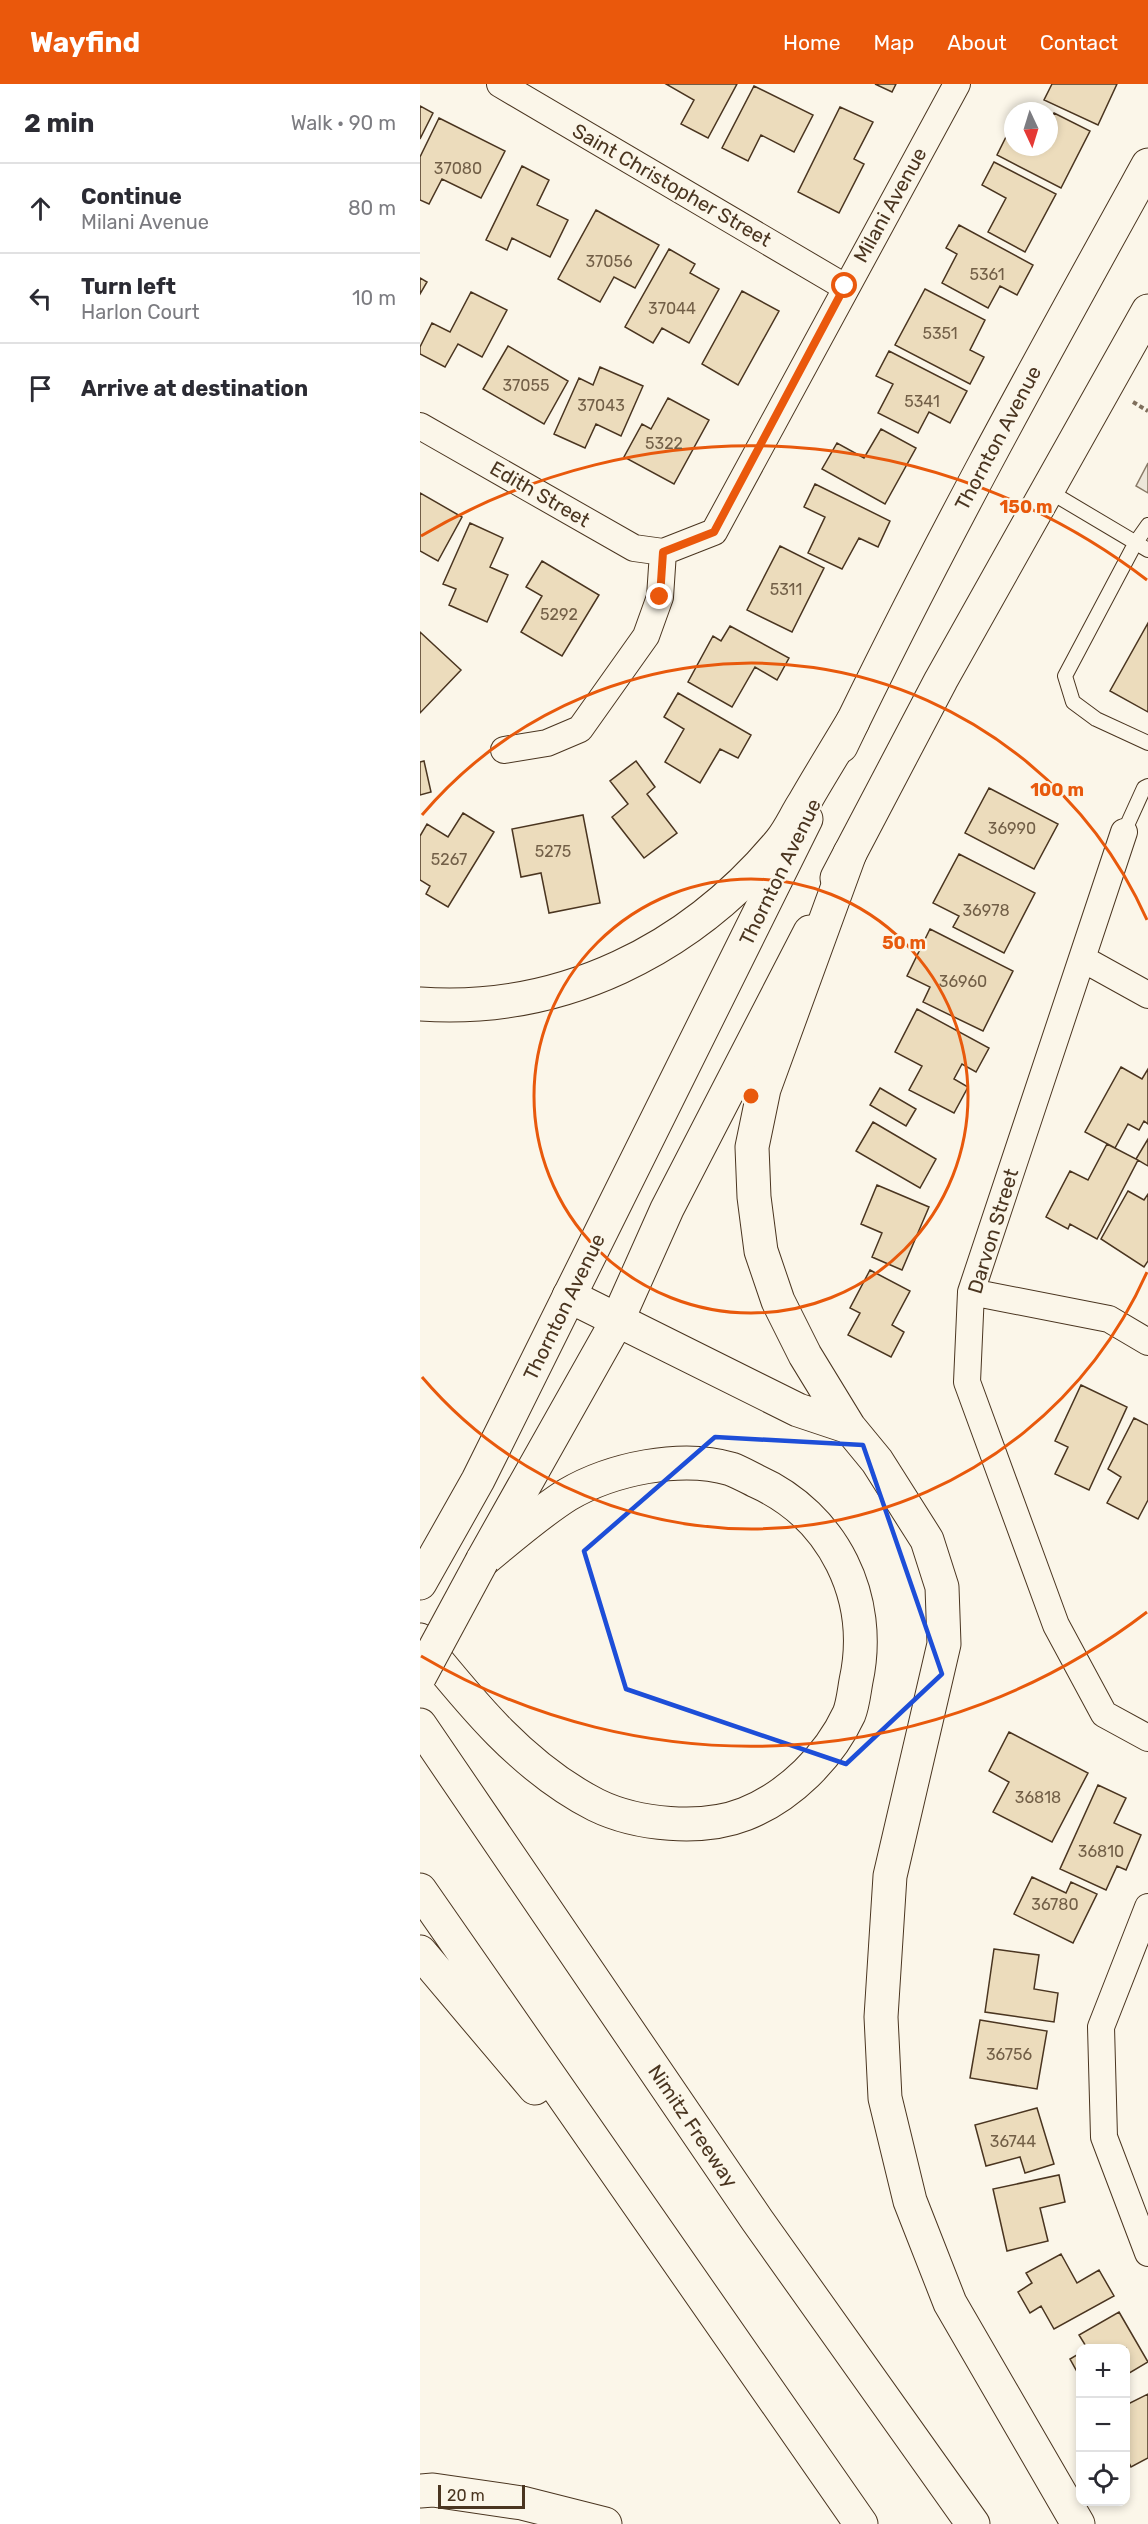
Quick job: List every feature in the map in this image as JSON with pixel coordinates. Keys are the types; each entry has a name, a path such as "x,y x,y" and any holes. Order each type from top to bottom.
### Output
{"main road":[{"name":"Thornton Avenue","path":"420,1583 478,1480 921,583 991,450 1148,165"},
{"path":"420,1676 617,1321 667,1209 941,680 1148,311"},
{"path":"420,1004 510,1002 569,988 629,965 682,930 735,890 782,840 853,720"},
{"path":"850,853 764,1089 752,1147 754,1197 761,1251 778,1301 805,1355 849,1427 877,1461 927,1540 942,1587 944,1644 890,1876 881,2017 885,2098 910,2201 950,2303 1078,2524"},
{"path":"569,1296 798,1410 849,1427"},
{"path":"420,1640 461,1691 507,1741 550,1776 597,1805 645,1821 697,1824 745,1814 790,1787 828,1752 850,1712 861,1661 860,1615 846,1568 817,1523 778,1490 730,1469 677,1462 622,1471 568,1494 482,1561"},
{"name":"Nimitz Freeway","path":"420,1725 757,2220 973,2524"},
{"path":"420,1890 861,2524"},
{"path":"420,1952 666,2244"},
{"path":"420,2491 433,2490 522,2503 605,2524"}],"street":[{"name":"Saint Christopher Street","path":"500,84 845,286"},
{"name":"Milani Avenue","path":"663,552 714,532 845,286 957,84"},
{"name":"Edith Street","path":"420,426 634,548 663,552"},
{"path":"504,750 547,743 580,729 646,636 660,597 663,552"},
{"name":"Darvon Street","path":"1124,832 971,1292 967,1382 1056,1625 1104,1714 1148,1738"},
{"path":"1083,959 1148,995"},
{"path":"971,1292 1108,1319 1148,1342"},
{"path":"1148,1906 1101,2027 1104,2137 1148,2253"}],"lane":[{"path":"1047,490 1142,546"},
{"path":"1148,525 1142,546 1065,676 1073,702 1096,719 1148,743"},
{"path":"1124,832 1144,788 1148,786"}],"highlighted area":[{"path":"715,1437 863,1445 942,1674 846,1764 626,1689 584,1551"}],"shaded area":[{"path":"1148,463 1148,493 1136,486"}],"building":[{"path":"666,84 737,84 708,138 681,124 694,100"},
{"path":"875,84 896,84 892,92"},
{"path":"1052,84 1117,84 1098,125 1058,106 1058,102 1044,100"},
{"path":"754,86 813,115 794,152 761,135 748,161 722,148"},
{"path":"420,106 433,113 420,139"},
{"path":"840,107 873,122 854,159 864,164 839,213 798,192"},
{"path":"1058,115 1090,131 1061,188 997,155 1004,141 1004,156 1058,156"},
{"path":"439,118 505,151 481,198 442,179 429,204 420,200 420,157"},
{"path":"994,162 1056,194 1025,252 988,232 1006,198 982,185"},
{"path":"522,166 549,180 537,205 568,220 550,257 512,238 507,250 486,240"},
{"path":"596,210 659,245 635,288 614,277 600,302 558,279"},
{"path":"959,225 1033,265 1017,295 1000,286 988,308 942,283 957,254 946,248"},
{"path":"669,249 695,264 690,273 719,289 689,343 662,328 653,343 625,327"},
{"path":"420,278 427,282 420,294"},
{"path":"925,289 985,320 970,350 984,357 970,384 895,345"},
{"path":"742,291 779,311 738,385 702,364"},
{"path":"471,292 507,310 482,357 458,344 445,367 420,354 420,347 432,323 450,332"},
{"path":"508,346 568,381 544,424 483,389"},
{"path":"889,351 967,391 950,423 929,412 918,433 878,413 893,384 876,376"},
{"path":"600,367 643,386 621,436 596,424 585,448 554,434 579,378 593,385"},
{"path":"668,398 709,420 674,484 624,457 642,424 651,429"},
{"path":"881,429 916,448 885,504 822,469 837,443 864,458"},
{"path":"815,484 890,521 878,547 859,538 842,569 808,553 825,517 804,507"},
{"path":"420,493 462,517 438,561 420,551"},
{"path":"470,523 503,538 490,567 508,575 487,622 449,605 456,589 443,584"},
{"path":"780,546 824,568 792,632 747,610"},
{"path":"542,561 599,595 562,656 521,632 542,596 526,587"},
{"path":"1148,623 1148,712 1110,691"},
{"path":"730,626 789,658 777,680 755,667 732,707 688,682 713,636 721,641"},
{"path":"420,632 461,670 420,713"},
{"path":"678,693 751,735 738,758 720,749 700,783 665,762 684,729 664,717"},
{"path":"424,761 431,792 420,795 420,762"},
{"path":"636,761 655,787 647,794 677,833 644,858 612,817 628,804 610,781"},
{"path":"989,788 1058,824 1034,869 965,833"},
{"path":"463,813 494,832 448,907 426,894 430,886 420,880 420,836 427,824 448,837"},
{"path":"583,815 600,903 549,913 541,873 521,877 512,829"},
{"path":"959,854 1035,893 1004,953 953,927 959,916 933,903"},
{"path":"930,929 1013,971 983,1031 923,1002 930,987 907,976"},
{"path":"917,1009 989,1048 976,1072 962,1064 954,1079 968,1087 954,1113 909,1090 922,1066 895,1052"},
{"path":"1121,1067 1142,1079 1148,1069 1148,1124 1144,1121 1139,1130 1128,1124 1115,1148 1085,1132"},
{"path":"880,1088 916,1109 906,1126 870,1105"},
{"path":"873,1122 936,1159 920,1188 856,1151"},
{"path":"1148,1139 1148,1166 1136,1159"},
{"path":"1107,1144 1138,1160 1097,1239 1070,1224 1068,1229 1046,1217 1070,1171 1088,1180"},
{"path":"877,1185 929,1207 902,1270 872,1257 882,1233 861,1224"},
{"path":"1128,1191 1144,1200 1148,1194 1148,1261 1144,1267 1101,1239"},
{"path":"870,1270 910,1291 892,1325 904,1332 891,1357 848,1335 860,1313 850,1308"},
{"path":"1081,1385 1127,1407 1089,1490 1055,1474 1068,1447 1055,1441"},
{"path":"1134,1418 1148,1425 1148,1500 1138,1519 1107,1503 1121,1477 1108,1469"},
{"path":"1009,1732 1088,1773 1052,1842 993,1812 1009,1782 989,1771"},
{"path":"1098,1785 1126,1798 1114,1823 1141,1835 1126,1870 1117,1866 1106,1890 1060,1869"},
{"path":"1032,1877 1066,1893 1071,1882 1097,1894 1073,1943 1014,1914"},
{"path":"994,1949 1039,1955 1034,1989 1058,1993 1054,2022 985,2012"},
{"path":"980,2020 1047,2031 1037,2089 970,2078"},
{"path":"1037,2108 1054,2164 1025,2173 1020,2157 986,2166 975,2125"},
{"path":"1059,2175 1065,2202 1040,2208 1048,2241 1007,2251 993,2189"},
{"path":"1061,2254 1077,2283 1099,2270 1114,2296 1054,2329 1041,2306 1030,2313 1018,2292 1032,2283 1026,2273"},
{"path":"1119,2312 1148,2362 1130,2373 1130,2344 1085,2344 1079,2335"},
{"path":"1076,2355 1076,2370 1070,2359"},
{"path":"1148,2394 1148,2458 1131,2467 1130,2465 1130,2403"}],"route":[{"path":"660,597 663,552 714,532 845,286"}]}
